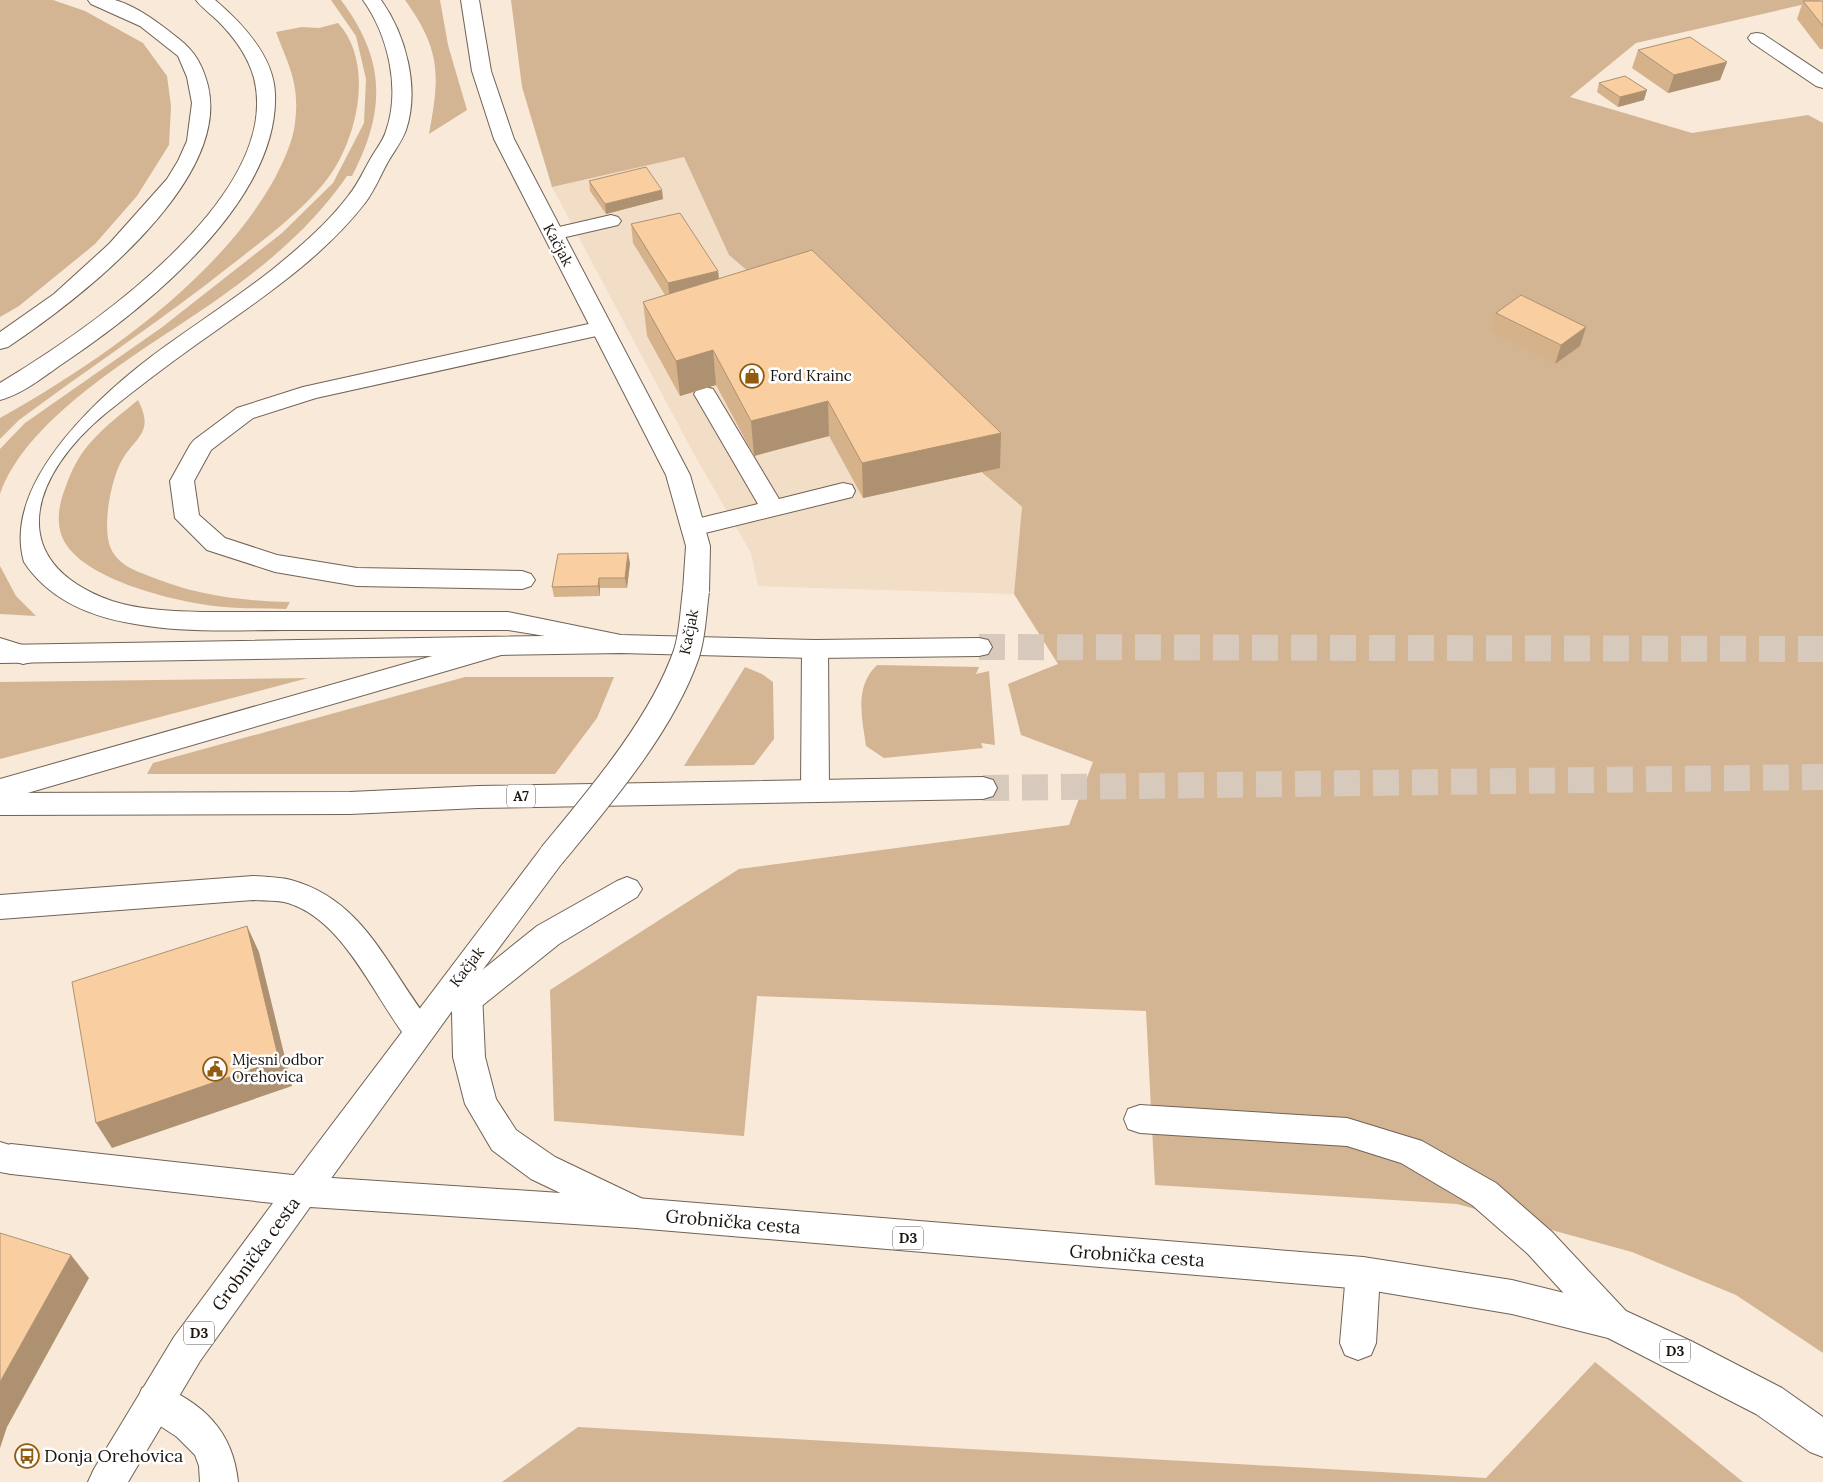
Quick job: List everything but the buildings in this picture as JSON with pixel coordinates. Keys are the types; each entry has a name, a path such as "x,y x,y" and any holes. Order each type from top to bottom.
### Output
{"main road":[{"path":"0,342 39,317 84,282 126,241 170,189 192,152 203,116 198,82 186,53 150,23 97,0"},
{"path":"0,393 42,368 112,319 171,267 214,221 245,176 264,132 266,92 255,54 233,24 205,0"},
{"path":"372,0 391,34 402,85 396,131 357,198 304,254 148,368 85,418 69,435 44,467 27,497 23,522 29,548 38,565 53,581 73,595 100,607 135,616 202,622 508,621 541,626 621,644"},
{"name":"Kačjak","path":"302,1191 418,1031 632,752 664,699 684,660 696,591 698,546 678,475 504,139 483,84 473,38 470,0"},
{"path":"1757,38 1823,82"},
{"path":"553,234 611,220"},
{"path":"522,580 357,577 275,564 216,544 187,518 182,481 202,445 246,413 310,392 602,328"},
{"path":"705,394 772,508"},
{"path":"693,528 843,491"},
{"path":"8,652 621,644 815,649 979,647"},
{"path":"0,790 499,646"},
{"path":"815,649 815,791"},
{"name":"A7","path":"0,804 350,803 478,797 983,788"},
{"path":"0,813 59,805"},
{"path":"0,907 253,888 291,892 320,904 340,919 365,950 393,998 418,1031"},
{"path":"467,1000 548,935 627,889"},
{"path":"466,969 469,1057 481,1104 504,1140 543,1168 636,1213"},
{"path":"1140,1118 1347,1132 1410,1151 1484,1194 1540,1243 1613,1322"},
{"path":"4,1156 302,1191"},
{"name":"Grobnička cesta","path":"108,1482 187,1349 302,1191 636,1213 894,1236 1363,1272 1512,1297 1613,1322"},
{"path":"1358,1342 1363,1272"},
{"name":"D3","path":"1613,1322 1678,1353 1769,1401 1823,1439"},
{"path":"155,1401 198,1429 215,1451 219,1482"}],"shaded area":[{"path":"0,0 53,0 85,11 143,43 167,76 171,106 169,145 137,196 95,244 19,306 0,317"},
{"path":"331,0 341,0 356,22 373,65 376,86 371,130 352,176 347,176 319,212 270,259 215,301 93,385 63,410 36,437 15,465 0,494 0,449 25,423 161,328 282,233 333,183 364,123 366,79 356,36"},
{"path":"405,0 440,0 448,45 467,110 429,134 435,95 435,64 425,34"},
{"path":"511,0 1823,0 1636,43 1570,97 1692,133 1808,115 1823,123 1823,1353 1736,1295 1632,1252 1457,1204 1155,1185 1146,1011 757,996 744,1136 554,1121 550,990 739,869 1069,825 1093,762 1021,735 1008,684 1058,664 1014,594 1022,507 729,255 684,157 552,187 522,87"},
{"path":"338,23 350,41 357,61 359,84 357,107 352,130 343,153 319,189 288,220 253,248 178,306 19,420 0,439 0,418 78,371 117,344 191,283 224,249 252,213 276,176 292,137 296,109 295,86 276,32 302,27 319,28"},
{"path":"684,157 729,255 1022,508 1014,594 758,586 751,553 695,456 552,187"},
{"path":"138,400 145,421 144,429 119,466 112,486 108,510 108,535 114,554 130,568 166,583 218,596 290,602 286,609 214,606 151,593 105,575 85,563 70,550 61,534 59,516 68,480 82,453 95,437"},
{"path":"0,566 16,596 36,616 0,614"},
{"path":"877,665 979,667 976,674 989,671 995,745 981,743 983,748 884,758 866,746 861,703 862,693 865,683"},
{"path":"745,667 762,674 773,682 774,739 754,765 684,766"},
{"path":"465,677 614,677 597,718 555,774 147,774 153,763"},
{"path":"308,678 0,759 0,682"},
{"path":"1595,1362 1743,1482 502,1482 578,1427 1486,1478"}],"tunnel":[{"path":"979,647 1823,649"},
{"path":"983,788 1823,777"}],"place":[{"name":"Ford Krainc","path":"752,376"},
{"name":"Mjesni odbor Orehovica","path":"215,1069"},
{"name":"Donja Orehovica","path":"27,1456"}]}
